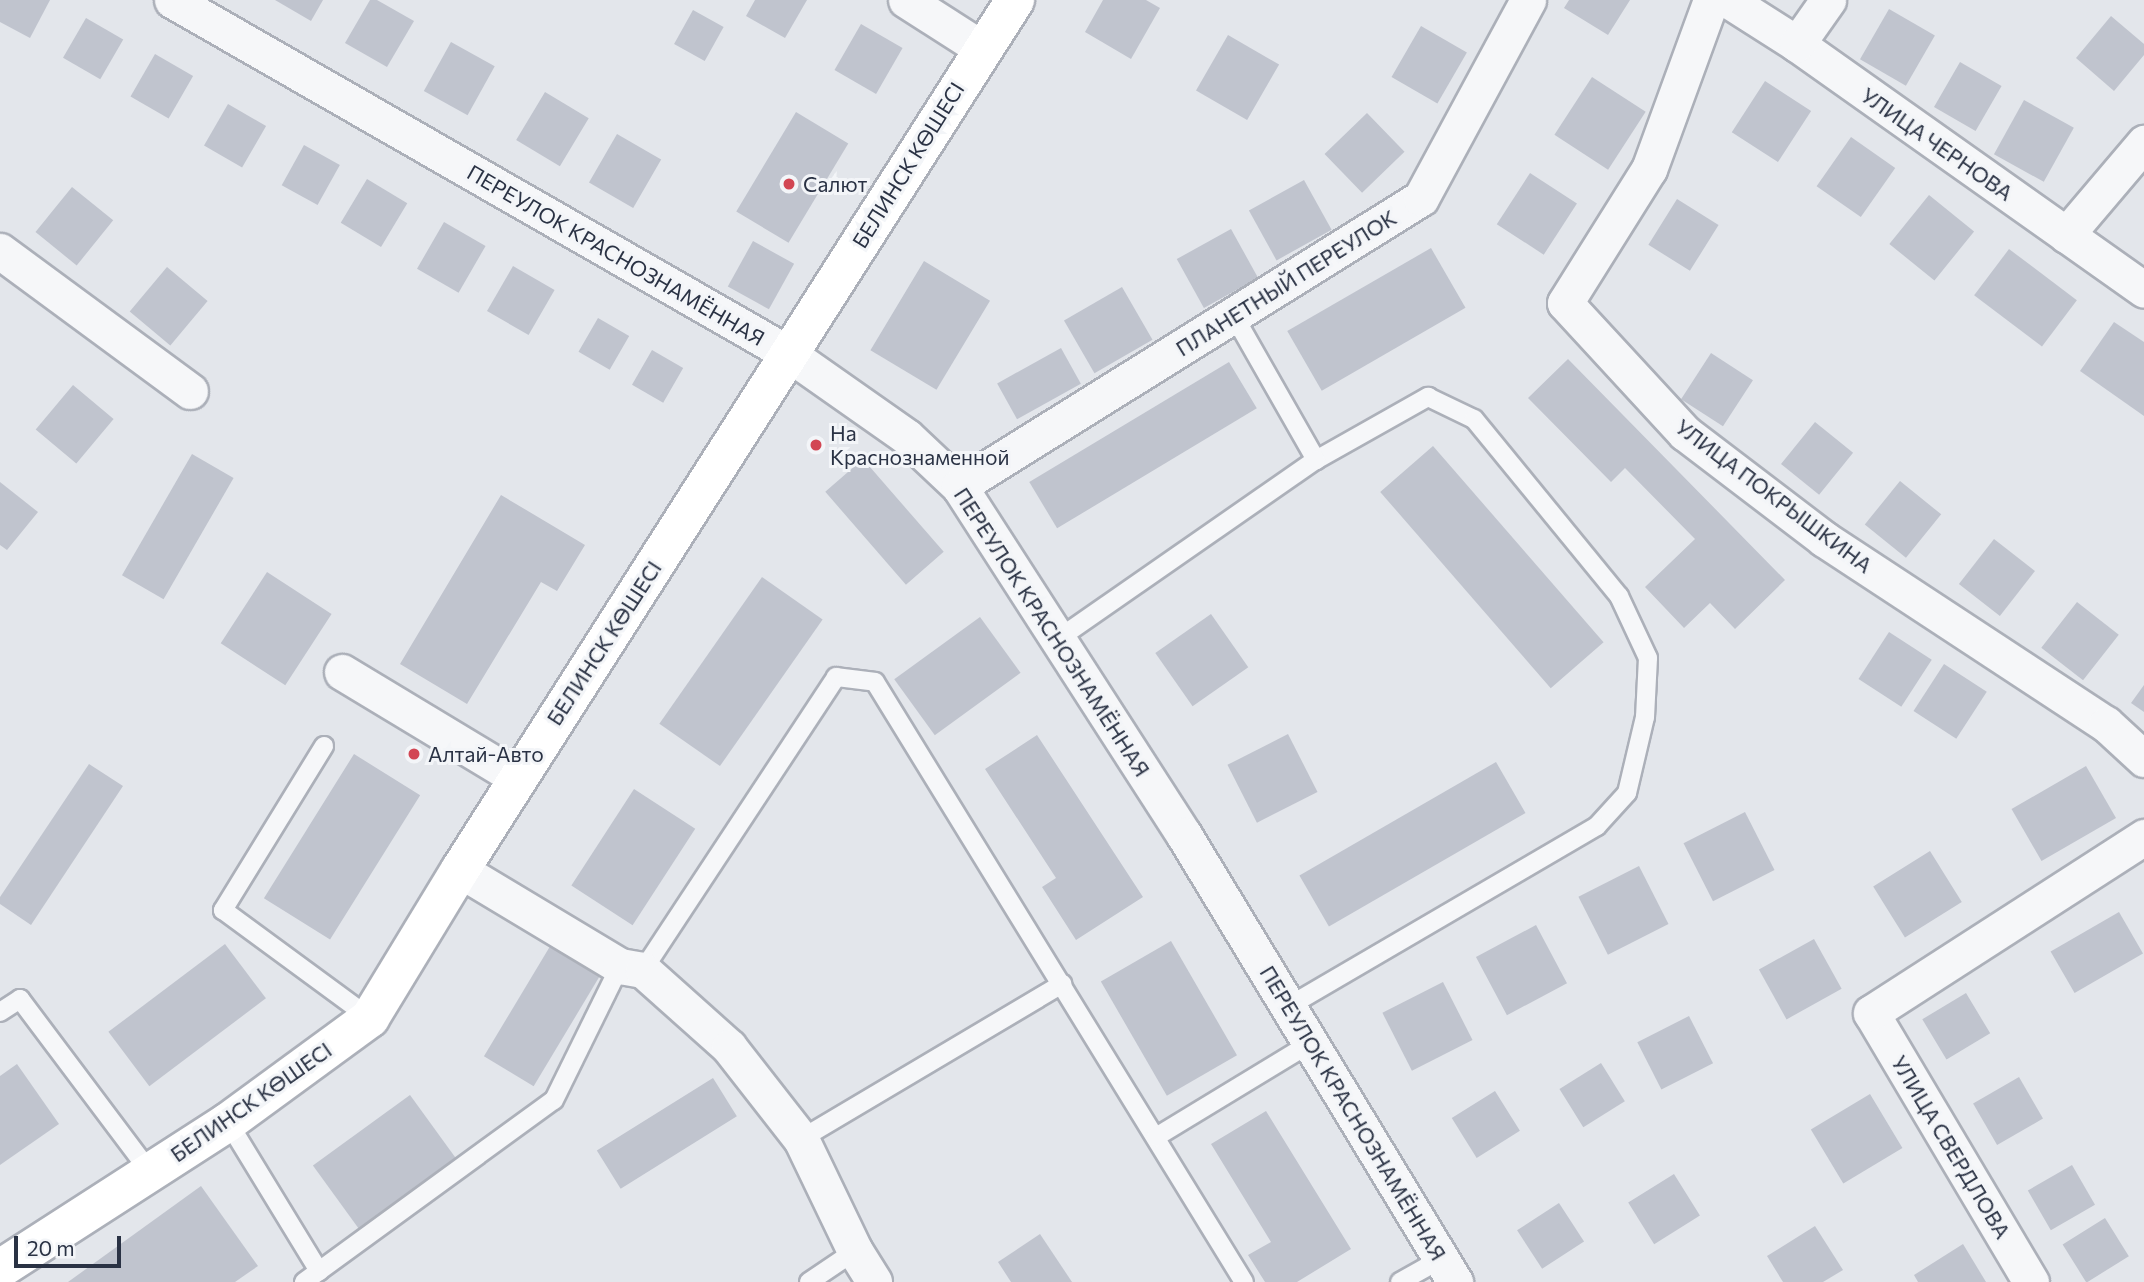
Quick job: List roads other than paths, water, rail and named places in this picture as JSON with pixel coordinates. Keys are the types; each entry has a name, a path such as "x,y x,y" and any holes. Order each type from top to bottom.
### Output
{"main road":[{"name":"БЕЛИНСК КӨШЕСІ","path":"0,1269 228,1122 370,1018 518,778 981,48 1015,0"}],"street":[{"name":"ПЕРЕУЛОК КРАСНОЗНАМЁННАЯ","path":"172,0 789,354 907,437 958,486 1184,835 1448,1271"},
{"path":"906,0 981,48"},
{"name":"ПЛАНЕТНЫЙ ПЕРЕУЛОК","path":"958,486 1421,198 1528,0"},
{"name":"УЛИЦА ПОКРЫШКИНА","path":"1711,0 1648,169 1565,303 1685,433 1824,539 2106,724 2144,759"},
{"name":"УЛИЦА ЧЕРНОВА","path":"1728,0 1797,44 2144,290"},
{"path":"1797,44 1828,0"},
{"path":"2066,235 2144,143"},
{"path":"0,251 190,391"},
{"path":"342,671 518,778"},
{"name":"УЛИЦА СВЕРДЛОВА","path":"2031,1282 1871,1013 2144,837"},
{"path":"460,870 631,968 729,1047 800,1139 855,1251 874,1282"}],"lane":[{"path":"1234,316 1317,460"},
{"path":"1058,639 1317,460 1428,397 1474,419 1619,596 1648,658 1646,717 1627,793 1597,826 1289,1006"},
{"path":"228,1122 311,1277 554,1100 631,968 836,677 875,682 1244,1282"},
{"path":"324,746 223,910 370,1018"},
{"path":"800,1139 1062,984"},
{"path":"0,1012 20,999 149,1171"},
{"path":"1156,1137 1309,1044"},
{"path":"809,1282 855,1251"},
{"path":"1401,1282 1448,1271"}],"place":[{"name":"Салют","path":"789,184"},
{"name":"На Краснознаменной","path":"816,445"},
{"name":"Алтай-Авто","path":"414,754"}]}
